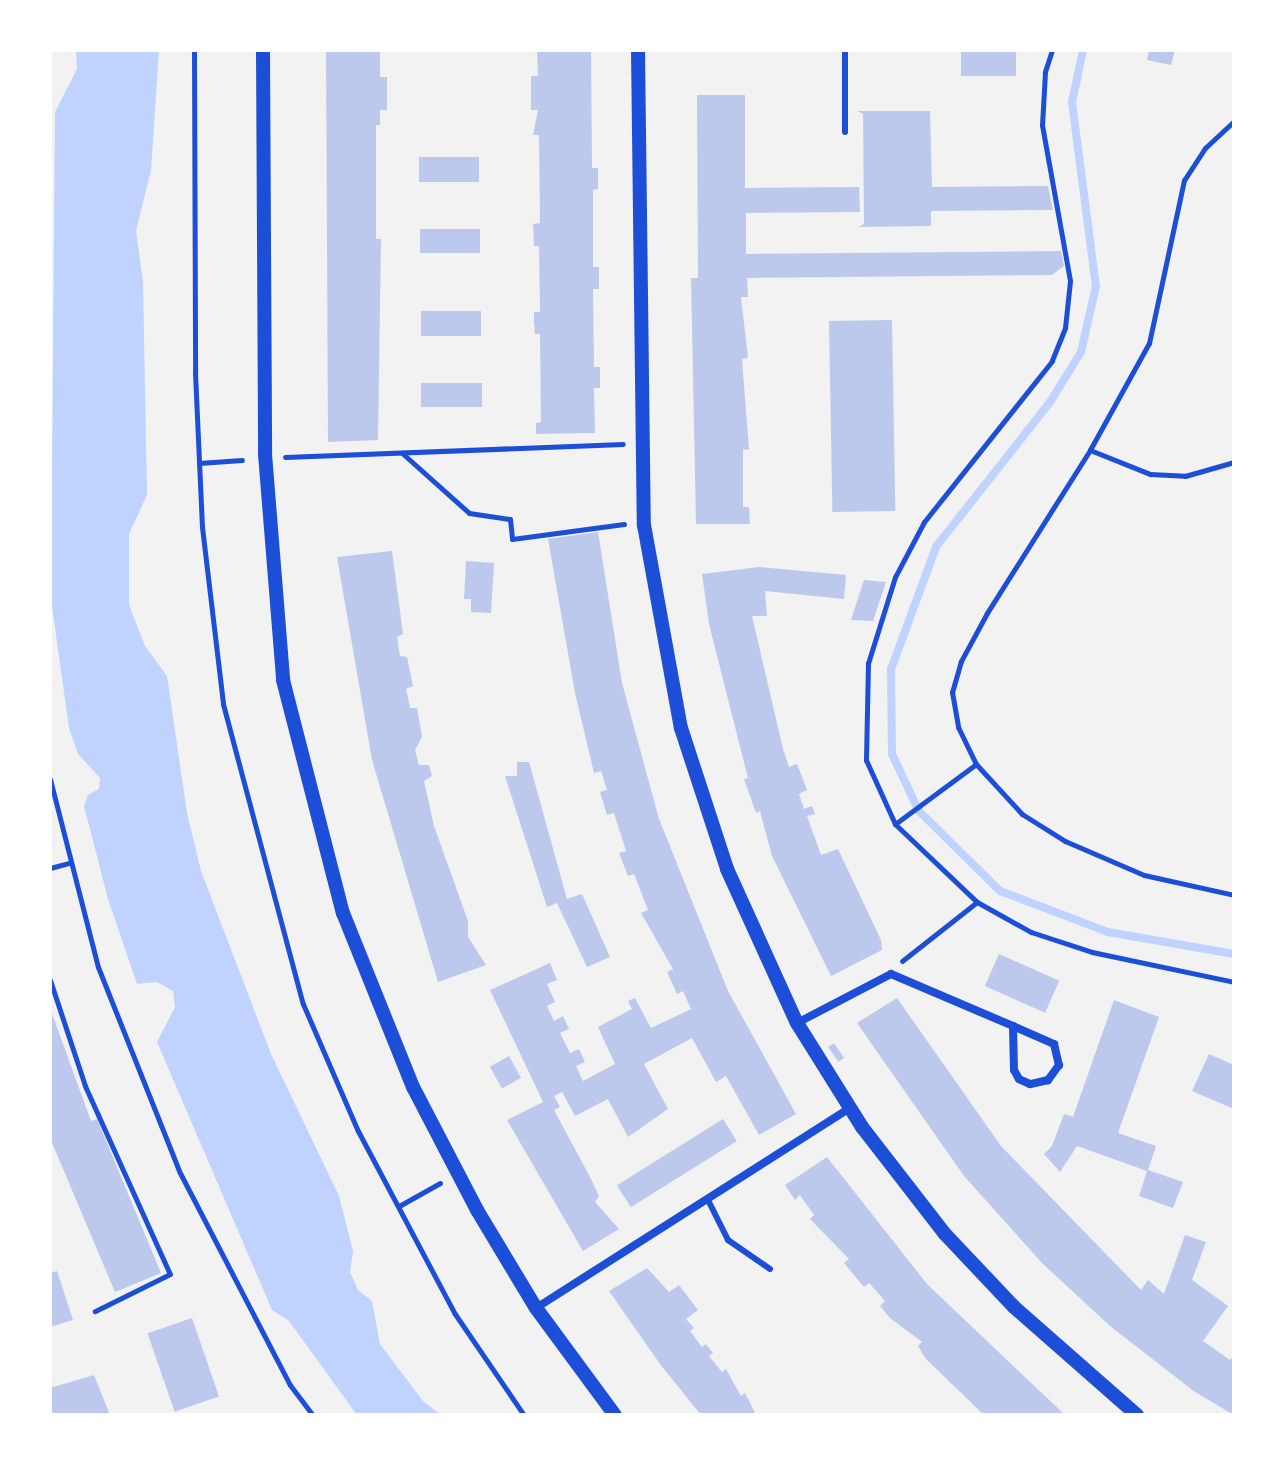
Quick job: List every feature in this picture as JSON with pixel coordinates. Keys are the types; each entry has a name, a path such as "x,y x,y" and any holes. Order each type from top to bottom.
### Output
{"street":[{"path":"263,50 265,454 283,680 343,913 396,1044 477,1210 536,1308 615,1415"},
{"path":"638,50 640,444 644,525 681,728 727,869 797,1023 850,1108 945,1234 1014,1307 1137,1415"},
{"path":"797,1023 891,974 1013,1026 1054,1044 1059,1065 1048,1080 1030,1084 1019,1079 1014,1070 1013,1026"},
{"path":"536,1308 850,1108"}],"lane":[{"path":"845,50 845,132"},
{"path":"708,1200 728,1240 770,1269"}],"path":[{"path":"1052,50 1042,125 1070,281 1065,328 1052,361 933,509 895,577 868,663 863,713 866,760 895,824 977,902 1031,932 1092,952 1234,982"},
{"path":"1234,121 1205,148 1184,180 1149,343 1090,450 961,661 952,692 958,727 976,764 1022,814 1065,841 1144,875 1234,895"},
{"path":"278,454 402,453 640,444"},
{"path":"1090,450 1150,474 1185,476 1234,462"},
{"path":"402,453 469,513 510,519 512,539 625,523"},
{"path":"199,463 242,460"},
{"path":"895,824 976,764"},
{"path":"50,779 98,967 179,1171 290,1385 313,1415"},
{"path":"50,868 69,863"},
{"path":"891,974 906,956 977,902"},
{"path":"50,980 85,1086 170,1274 95,1311"},
{"path":"399,1206 437,1185"}],"water":[{"path":"76,50 159,50 151,170 136,231 143,282 147,495 129,534 129,605 145,646 167,676 187,813 201,871 271,1054 339,1196 353,1251 350,1272 358,1290 372,1301 380,1344 423,1401 441,1415 357,1415 289,1321 272,1310 157,1042 175,1007 173,991 157,982 137,984 108,899 84,806 88,795 99,789 100,778 78,754 69,728 51,599 55,112 77,69"}],"building":[{"path":"326,50 380,50 380,77 387,77 387,110 380,110 380,125 376,125 376,239 381,239 378,440 328,442"},
{"path":"537,50 591,50 592,168 598,168 598,189 593,190 593,267 599,267 599,289 593,289 594,367 600,367 600,388 594,388 595,433 536,434 536,423 541,422 540,334 535,334 534,312 540,312 539,246 534,246 533,224 540,223 539,135 533,135 538,110 531,110 531,76 538,76"},
{"path":"961,50 1016,50 1016,76 961,76"},
{"path":"1149,50 1175,50 1171,65 1147,60"},
{"path":"697,95 745,95 745,188 859,187 860,212 746,213 746,254 1061,251 1064,266 1052,275 747,278 748,297 741,297 748,358 742,359 749,450 743,449 743,507 749,507 750,524 696,524 691,278 698,278"},
{"path":"857,111 930,111 932,187 1048,186 1053,210 931,211 931,226 858,227 864,224 863,114"},
{"path":"419,157 479,157 479,182 419,182"},
{"path":"420,229 480,229 480,253 420,253"},
{"path":"421,311 481,311 481,336 421,336"},
{"path":"892,320 895,511 832,512 829,321"},
{"path":"421,383 482,383 482,407 421,407"},
{"path":"598,532 622,683 659,819 728,991 796,1114 759,1135 726,1076 716,1082 692,1038 644,1064 668,1109 628,1137 608,1099 575,1116 562,1092 554,1096 560,1107 554,1110 599,1196 595,1202 619,1229 583,1251 507,1120 543,1102 490,990 550,963 557,980 547,984 555,1002 547,1006 554,1021 563,1016 569,1029 560,1033 570,1053 579,1049 585,1062 576,1066 583,1081 615,1064 598,1027 632,1009 628,1001 635,998 651,1028 691,1009 683,991 677,994 667,972 673,969 641,913 648,910 634,874 628,876 619,853 626,851 614,813 607,815 600,792 607,790 601,771 594,773 575,693 548,539"},
{"path":"392,551 403,634 397,637 400,656 407,657 413,686 406,689 410,708 417,708 422,737 415,750 419,765 429,765 432,776 424,781 434,826 468,921 468,937 486,965 438,982 372,760 337,557"},
{"path":"466,561 494,563 491,613 471,612 471,599 464,599"},
{"path":"759,567 846,575 844,599 765,591 767,616 752,616 783,749 789,767 797,764 807,790 799,794 804,809 812,806 815,814 807,816 821,855 838,849 881,940 882,950 831,976 772,856 760,811 756,813 744,779 748,778 709,624 702,574"},
{"path":"864,580 886,582 873,621 851,620"},
{"path":"517,762 529,762 567,899 582,894 610,957 587,967 557,903 547,907 505,776 517,776"},
{"path":"999,954 1059,981 1045,1013 985,986"},
{"path":"897,998 1001,1146 1141,1290 1148,1280 1164,1294 1185,1235 1206,1242 1192,1280 1228,1306 1203,1341 1230,1360 1234,1355 1234,1415 1195,1392 1110,1326 1042,1263 964,1176 857,1023"},
{"path":"1114,1000 1159,1017 1118,1133 1156,1146 1148,1170 1183,1182 1173,1208 1139,1196 1147,1171 1077,1146 1060,1172 1044,1154 1052,1146 1064,1114 1073,1117"},
{"path":"50,1008 91,1121 97,1119 161,1273 115,1292 50,1138"},
{"path":"834,1043 844,1058 838,1062 828,1047"},
{"path":"1209,1054 1234,1065 1234,1109 1192,1091"},
{"path":"509,1056 521,1078 502,1089 490,1067"},
{"path":"723,1119 737,1141 631,1207 617,1185"},
{"path":"827,1157 927,1284 1065,1415 984,1415 926,1359 918,1346 922,1342 890,1318 880,1306 885,1301 869,1283 864,1287 844,1263 849,1259 810,1219 814,1215 800,1195 795,1200 785,1185"},
{"path":"647,1268 669,1292 679,1285 698,1310 686,1319 694,1328 690,1331 702,1347 706,1344 713,1353 709,1356 722,1372 726,1369 741,1396 745,1393 756,1415 701,1415 660,1364 609,1291"},
{"path":"57,1271 73,1320 50,1327 50,1273"},
{"path":"192,1318 219,1396 175,1412 148,1333"},
{"path":"94,1375 110,1415 50,1415 50,1388"}],"waterway":[{"path":"1083,50 1072,102 1096,286 1081,352 1050,402 936,547 891,669 892,754 919,811 1000,891 1108,932 1234,954"}]}
